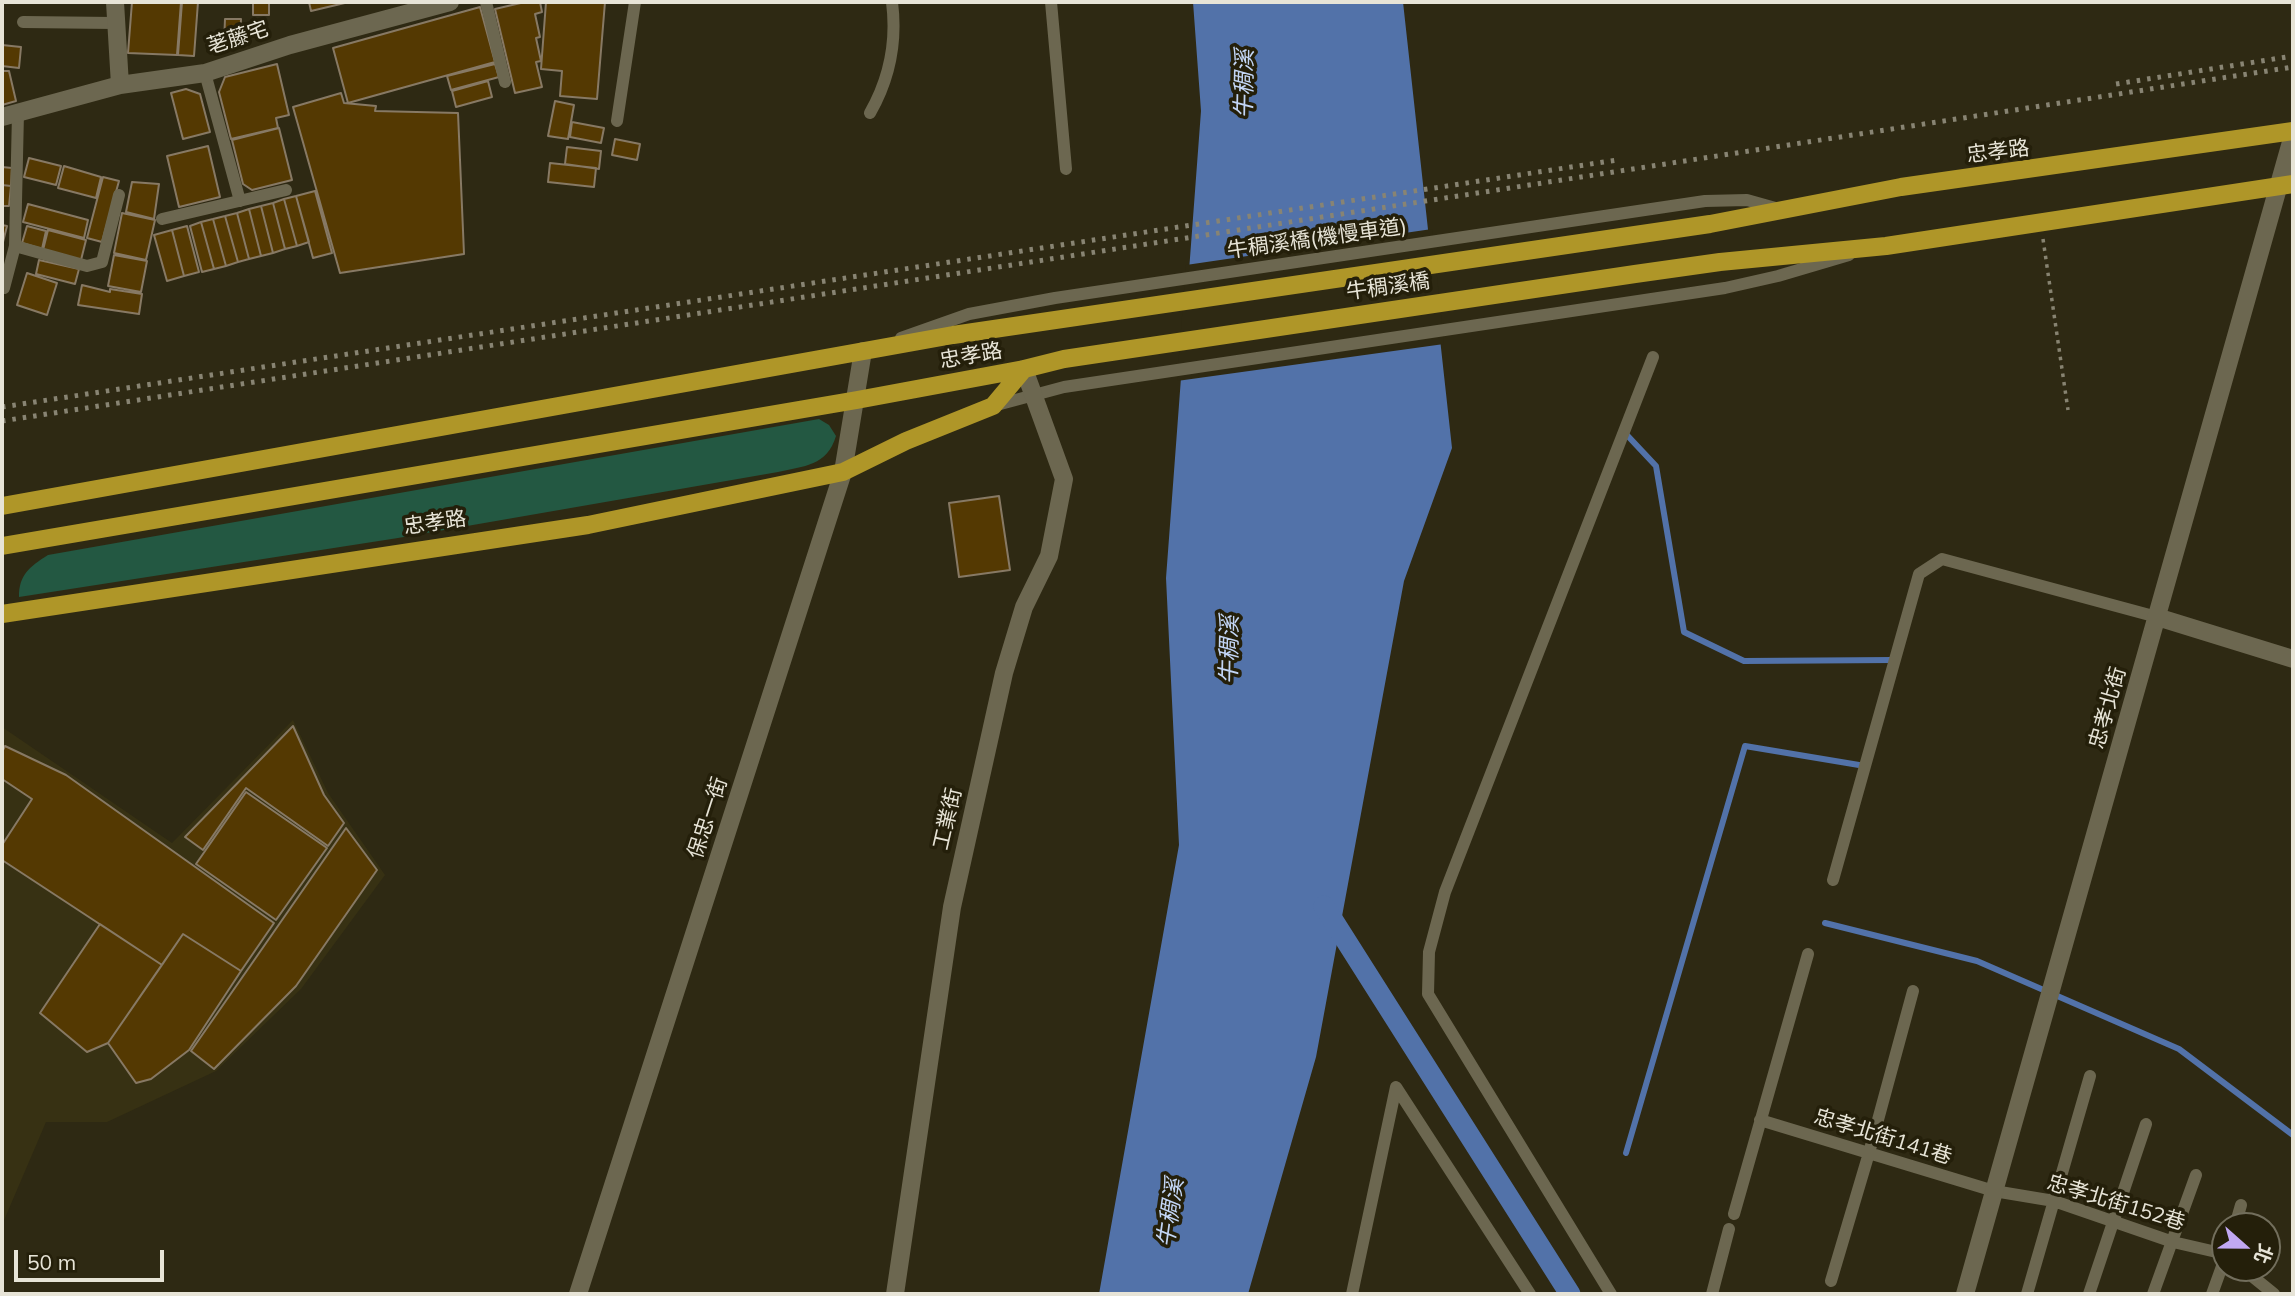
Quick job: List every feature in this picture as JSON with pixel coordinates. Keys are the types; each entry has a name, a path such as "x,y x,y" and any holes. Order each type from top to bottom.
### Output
{"main road":[{"name":"忠孝路","path":"1710,224 1901,187 2293,133"},
{"path":"1886,246 2286,185"},
{"name":"牛稠溪橋","path":"1058,321 1710,224"},
{"name":"牛稠溪橋","path":"1024,369 1064,359 1720,262 1886,246"},
{"name":"忠孝路","path":"2,506 863,351 1058,321"},
{"name":"忠孝路","path":"2,547 1024,369"},
{"name":"忠孝路","path":"2,614 264,571 588,524 843,472 906,441 993,407 1024,369"}],"street":[{"path":"114,2 120,85"},
{"name":"荖藤宅","path":"10,115 120,85 205,73 290,45 450,2"},
{"name":"忠孝北街","path":"1965,1294 2157,617 2286,185 2293,133"},
{"name":"保忠一街","path":"578,1294 843,472 863,351"},
{"name":"工業街","path":"895,1294 952,907 1004,673 1024,607 1049,556 1064,479 1024,369"},
{"path":"2157,617 2293,657"}],"lane":[{"path":"486,2 505,82"},
{"path":"617,121 635,2"},
{"path":"870,113 885,86 896,29 892,2"},
{"path":"1051,2 1066,169"},
{"path":"23,22 114,23"},
{"path":"205,73 240,201"},
{"path":"4,288 15,246 10,115"},
{"path":"162,219 286,190"},
{"path":"15,246 87,266 102,261 119,195"},
{"name":"牛稠溪橋(機慢車道)","path":"863,351 968,314 1055,298 1715,200 1747,200 1782,209"},
{"path":"993,407 1064,387 1726,288 1886,246"},
{"path":"1611,1294 1428,994 1429,951 1446,892 1653,357"},
{"path":"1833,880 1919,574 1942,559 2157,617"},
{"path":"1734,1214 1808,954"},
{"path":"1830,1281 1869,1153 1913,991"},
{"path":"2027,1294 2090,1076"},
{"path":"1352,1294 1396,1087 1530,1294"},
{"name":"忠孝北街141巷","path":"1760,1120 1994,1191"},
{"path":"2089,1294 2146,1124"},
{"path":"2153,1294 2196,1175"},
{"name":"忠孝北街152巷","path":"1994,1191 2054,1201 2211,1252"},
{"path":"2239,1212 2241,1205"},
{"path":"1712,1294 1729,1229"},
{"path":"2259,1282 2274,1294"}],"path":[{"path":"2042,222 2068,410"}],"shaded area":[{"path":"293,720 328,793 385,875 301,989 216,1071 107,1122 46,1122 2,1225 2,727 172,843"}],"green space":[{"path":"819,419 829,425 836,436 832,446 821,459 797,468 398,538 19,597 19,589 26,572 48,555"}],"water":[{"name":"牛稠溪","path":"1193,2 1403,2 1452,448 1404,581 1316,1057 1248,1294 1099,1294 1179,845 1166,578 1201,111"}],"pier":[{"path":"1432,229 1444,344 1177,381 1186,265"}],"building":[{"path":"132,2 181,2 177,55 128,53"},
{"path":"182,2 198,2 194,56 178,55"},
{"path":"253,2 269,2 269,15 253,15"},
{"path":"309,2 349,2 311,11"},
{"path":"525,2 540,2 542,12 535,14 541,61 536,62 542,87 515,93 495,9"},
{"path":"546,2 605,2 597,99 560,96 562,71 541,69"},
{"path":"480,7 495,62 348,103 333,48"},
{"path":"225,19 241,19 240,43 224,43"},
{"path":"2,45 21,47 19,68 2,66"},
{"path":"277,64 289,115 276,118 278,128 231,139 219,92 225,77"},
{"path":"495,64 499,77 451,90 447,76"},
{"path":"2,71 9,71 16,101 2,105"},
{"path":"488,81 492,97 456,107 452,91"},
{"path":"186,89 200,94 210,132 183,139 171,93"},
{"path":"341,93 344,103 376,106 375,111 458,113 464,254 340,273 293,107"},
{"path":"555,101 574,105 568,139 548,136"},
{"path":"572,122 604,128 601,143 570,137"},
{"path":"279,128 292,180 252,190 243,184 232,140"},
{"path":"615,139 640,144 637,160 612,155"},
{"path":"208,146 220,197 179,207 167,156"},
{"path":"567,147 601,151 599,169 565,164"},
{"path":"29,158 61,166 56,185 24,177"},
{"path":"550,163 596,168 594,187 548,182"},
{"path":"64,166 101,177 96,198 58,188"},
{"path":"2,167 12,168 11,186 2,185"},
{"path":"103,177 119,181 102,242 87,238"},
{"path":"132,182 159,184 154,219 126,212"},
{"path":"2,185 11,186 9,206 2,206"},
{"path":"315,191 332,253 313,258 296,196"},
{"path":"296,196 309,242 297,246 284,199"},
{"path":"284,199 297,246 285,249 273,203"},
{"path":"273,203 285,249 273,253 261,206"},
{"path":"28,204 88,220 84,238 23,222"},
{"path":"261,206 273,253 261,256 249,209"},
{"path":"249,209 261,256 249,259 237,213"},
{"path":"122,213 155,220 146,260 114,253"},
{"path":"237,213 249,259 238,262 225,216"},
{"path":"225,216 238,262 226,266 213,219"},
{"path":"213,219 226,266 214,269 201,222"},
{"path":"201,222 214,269 202,272 190,226"},
{"path":"2,225 7,226 2,246"},
{"path":"27,226 46,231 42,249 22,243"},
{"path":"187,226 199,272 184,276 172,230"},
{"path":"48,230 86,240 81,260 43,250"},
{"path":"172,230 184,276 167,281 154,235"},
{"path":"114,255 147,261 141,292 108,286"},
{"path":"39,260 79,269 75,284 36,274"},
{"path":"27,273 57,283 47,315 17,305"},
{"path":"82,285 110,292 110,289 142,294 139,314 78,305"},
{"path":"999,496 1010,570 959,577 949,503"},
{"path":"293,726 324,795 344,823 328,846 246,788 203,850 185,837"},
{"path":"5,746 66,775 274,923 241,971 183,934 162,965 2,860 2,845 32,799 2,779 2,752"},
{"path":"246,792 327,848 276,920 196,864"},
{"path":"346,828 377,870 296,986 214,1069 191,1051"},
{"path":"100,924 162,965 108,1043 87,1052 40,1013"},
{"path":"183,934 241,971 189,1050 151,1079 136,1083 108,1043"}],"waterway":[{"path":"1625,433 1656,466 1684,632 1744,661 1893,660"},
{"path":"1626,1153 1745,746 1865,766"},
{"path":"1324,906 1570,1294"},
{"path":"1825,923 1977,961 2179,1049 2293,1135"}],"railway":[{"path":"2116,84 2293,56"},
{"path":"2,421 2293,67"},
{"path":"2,407 1617,160"}]}
